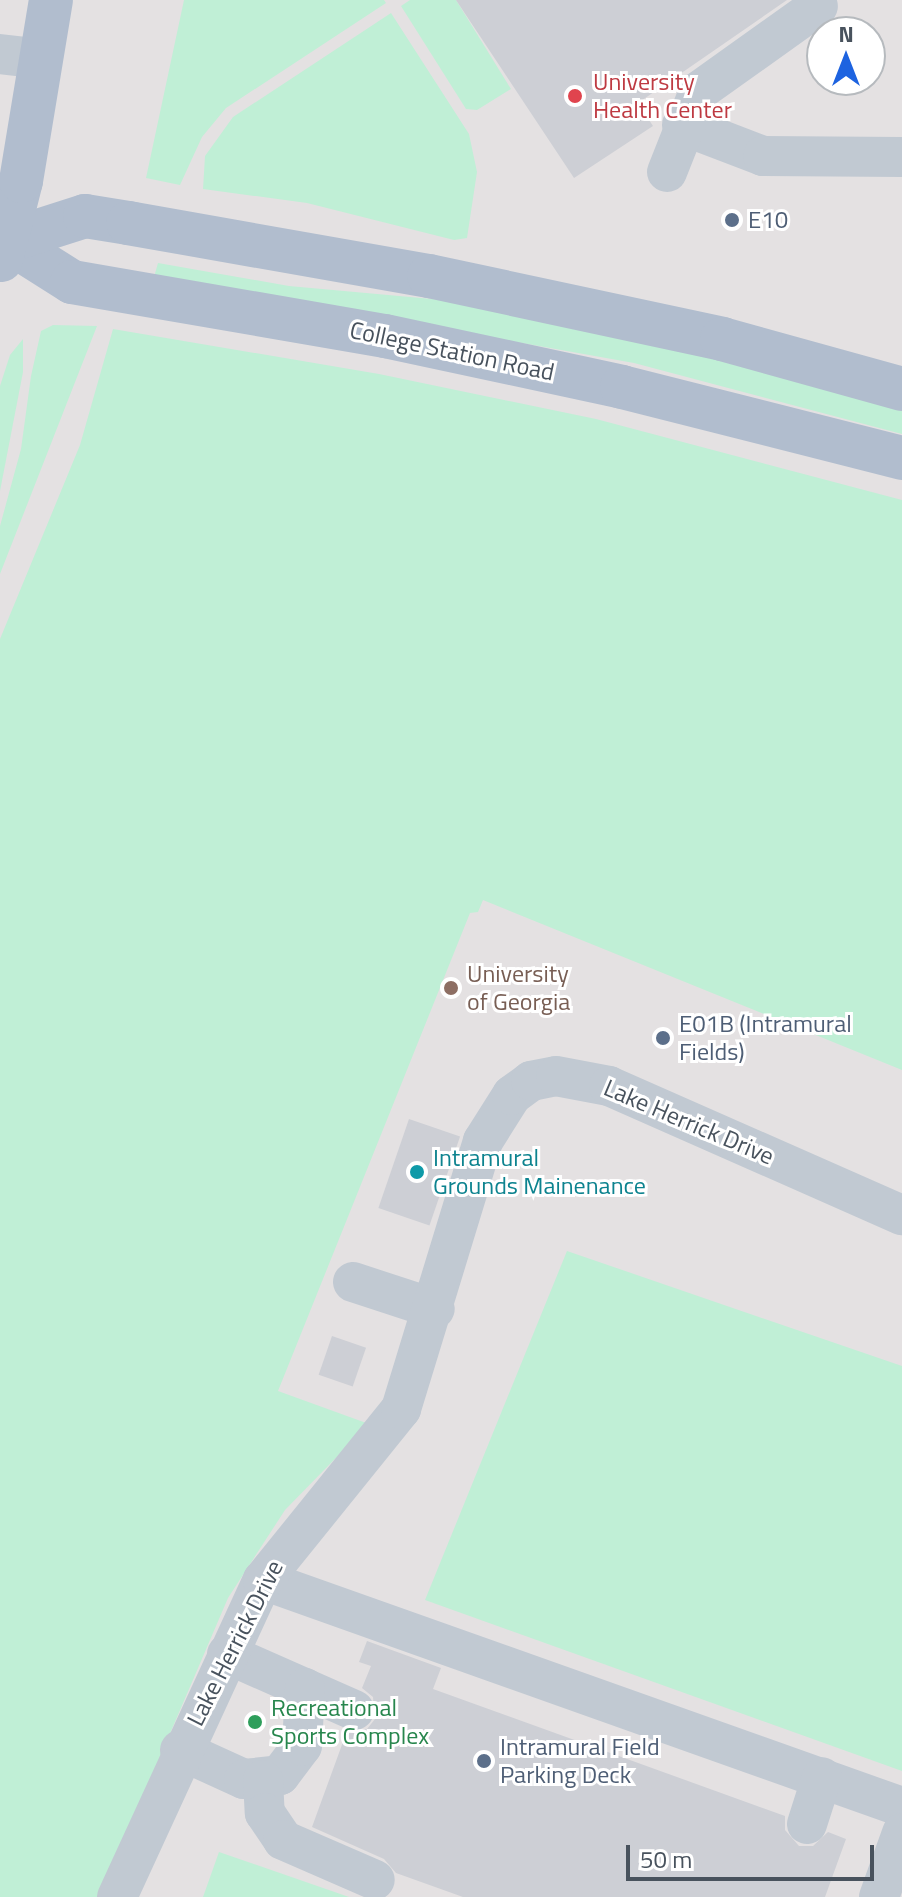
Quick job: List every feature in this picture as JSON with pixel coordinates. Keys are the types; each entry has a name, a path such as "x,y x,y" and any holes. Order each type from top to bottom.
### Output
{"main road":[{"path":"51,0 21,57 2,248 85,216 490,289 722,339 896,385"},
{"name":"College Station Road","path":"2,248 72,282 385,336 622,387 902,458"}],"lane":[{"path":"667,172 682,125 706,84 818,6"},
{"path":"682,125 763,156 902,157"},
{"name":"Lake Herrick Drive","path":"117,1897 180,1750 263,1580 401,1409 495,1115 531,1081 543,1078 609,1086 902,1215"},
{"path":"353,1282 435,1309"},
{"path":"263,1580 902,1807"},
{"path":"227,1654 354,1710"},
{"path":"180,1750 244,1779 263,1780 280,1775 302,1746 305,1688"},
{"path":"807,1824 822,1777"},
{"path":"263,1780 265,1813 283,1840 375,1880"},
{"path":"879,1897 902,1833"}],"shaded area":[{"name":"University of Georgia","path":"0,0 902,0 902,1897 0,1897"}],"green space":[{"path":"184,0 384,0 386,3 226,108 202,137 180,185 146,178"},
{"path":"410,0 456,0 511,89 477,110 466,109 401,6"},
{"path":"391,13 469,134 477,172 467,238 454,240 307,203 203,189 205,156 233,117"},
{"path":"158,263 289,286 443,300 691,353 902,410 902,434 634,363 154,277"},
{"path":"53,325 97,326 0,574 0,526 21,449 31,376 41,331"},
{"path":"113,329 379,374 596,419 902,500 902,1070 483,900 478,912 470,913 278,1391 369,1424 285,1510 228,1598 100,1897 0,1897 0,639 80,445"},
{"path":"23,339 23,372 0,491 0,386 10,355"},
{"path":"567,1251 902,1366 902,1771 425,1600"},
{"path":"219,1852 349,1897 203,1897"}],"building":[{"name":"University Health Center","path":"456,0 787,0 638,103 653,126 574,178"},
{"name":"Intramural Grounds Mainenance","path":"409,1119 460,1137 429,1225 378,1208"},
{"path":"332,1336 366,1348 353,1386 319,1375"},
{"name":"Intramural Field Parking Deck","path":"367,1641 441,1668 433,1689 785,1816 785,1830 799,1846 813,1846 828,1832 846,1839 825,1897 463,1897 396,1873 384,1859 312,1827 347,1731 367,1729 375,1719 373,1697 362,1688 371,1666 359,1662"}],"place":[{"name":"University Health Center","path":"575,96"},
{"name":"E10","path":"732,220"},
{"name":"University of Georgia","path":"451,988"},
{"name":"E01B (Intramural Fields)","path":"663,1038"},
{"name":"Intramural Grounds Mainenance","path":"417,1172"},
{"name":"Recreational Sports Complex","path":"255,1722"},
{"name":"Intramural Field Parking Deck","path":"484,1761"}]}
